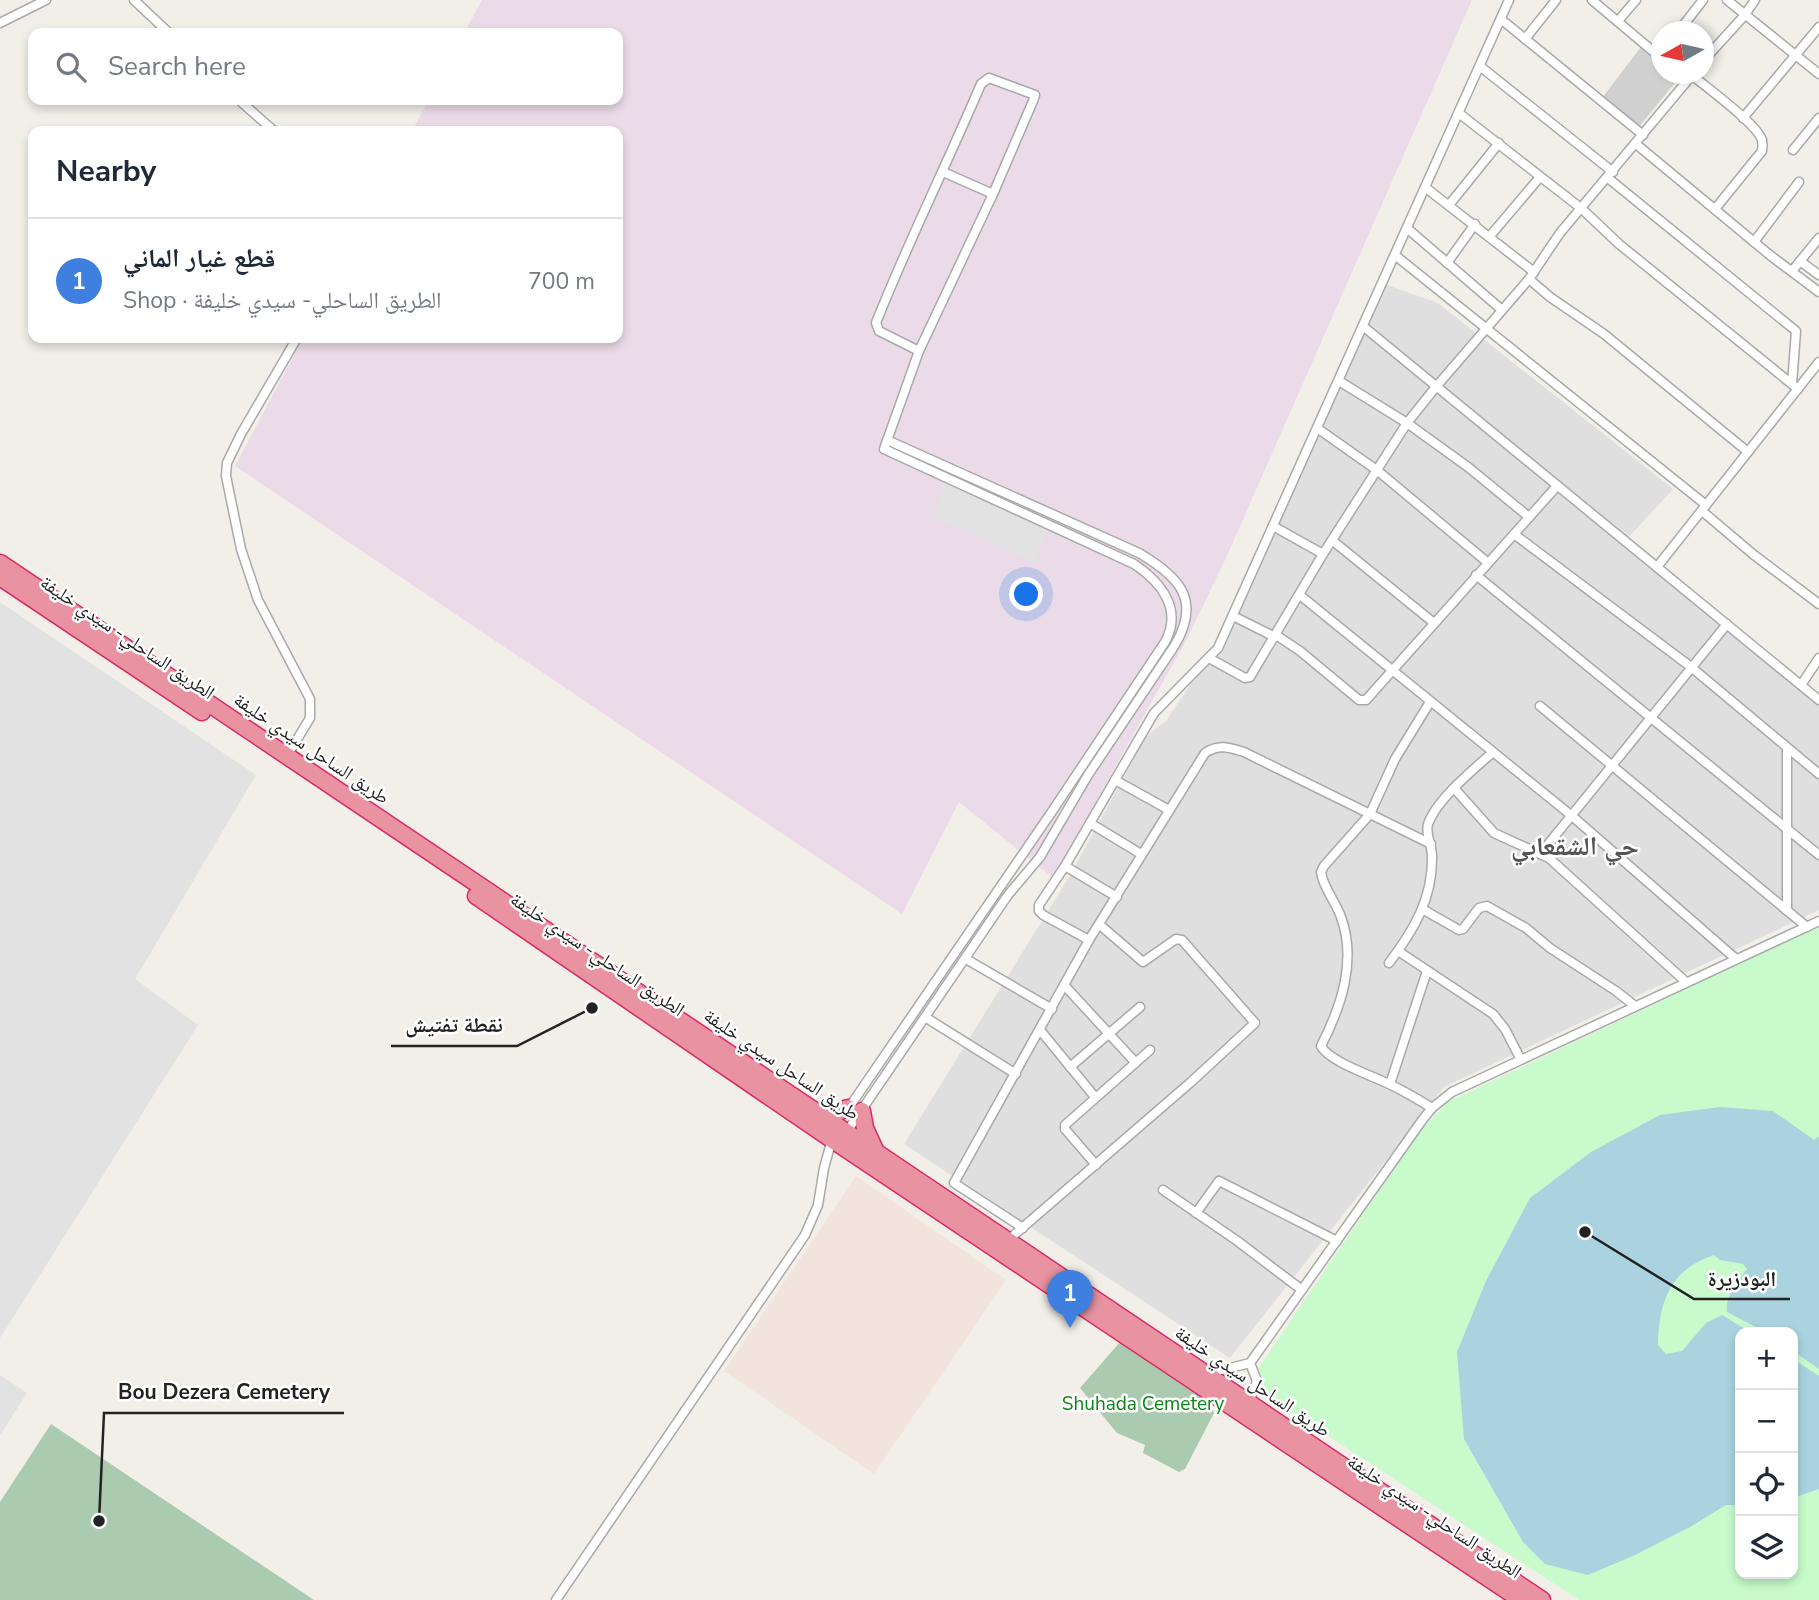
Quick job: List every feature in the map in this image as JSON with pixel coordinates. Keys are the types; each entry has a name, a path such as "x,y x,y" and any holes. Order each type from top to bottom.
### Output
{"highway":[{"name":"طريق الساحل سيدي خليفة","path":"0,563 817,1112 837,1138 876,1152 1542,1600"},
{"name":"الطريق الساحلي- سيدي خليفة","path":"0,577 1521,1600"},
{"path":"817,1112 855,1110 876,1152"}],"street":[{"path":"0,23 46,0"},
{"path":"134,0 164,28"},
{"path":"1089,940 1039,911 1039,905 1065,866 1154,713 1219,648 1509,0"},
{"path":"1525,38 1556,0"},
{"path":"1592,0 1651,47"},
{"path":"1618,21 1636,0"},
{"path":"1687,21 1703,0"},
{"path":"1727,0 1819,74"},
{"path":"1714,49 1755,0"},
{"path":"1502,20 1643,135"},
{"path":"1743,118 1819,27"},
{"path":"1481,67 1796,331 1795,386"},
{"path":"556,1600 805,1235 816,1216 824,1168 837,1138 1171,630 1172,614 1168,598 1154,579 1134,564 884,449 919,351 1031,110 1035,94 1026,90 989,78 984,80 892,281 876,323 879,331 919,351"},
{"path":"1209,659 1248,678 1407,423 1531,275 1560,233 1684,84"},
{"path":"1701,84 1743,118 1761,137 1763,144 1762,152 1715,209"},
{"path":"245,105 268,126"},
{"path":"1460,114 1582,209 1619,244 1795,386"},
{"path":"1793,150 1819,118"},
{"path":"1450,205 1499,144"},
{"path":"1636,144 1819,292"},
{"path":"943,172 993,194"},
{"path":"1490,236 1540,177"},
{"path":"1754,242 1799,182"},
{"path":"1426,188 1490,236 1550,297 1604,334 1748,453"},
{"path":"1447,263 1475,224"},
{"path":"1408,229 1502,310"},
{"path":"1792,271 1819,238"},
{"path":"1396,256 1704,508 1754,555 1819,604"},
{"path":"1800,261 1819,275"},
{"path":"1364,327 1435,388 1819,700"},
{"path":"287,756 310,718 310,699 258,600 241,549 226,475 227,463 241,434 294,343"},
{"path":"1657,567 1748,453 1795,386 1818,366"},
{"path":"1339,381 1407,423 1468,467 1529,517"},
{"path":"1317,428 1378,471 1487,562"},
{"path":"837,1138 1019,881 1040,857 1063,815 1175,645 1185,622 1186,604 1182,589 1167,571 1139,553 887,440"},
{"path":"1233,616 1300,651 1359,701 1366,700 1558,486"},
{"path":"1273,526 1323,554"},
{"path":"1514,534 1691,667 1819,774"},
{"path":"1333,541 1434,623"},
{"path":"1134,564 1139,553"},
{"path":"1476,575 1819,855"},
{"path":"1301,596 1572,816 1736,959"},
{"path":"1541,853 1727,624"},
{"path":"1801,685 1819,658"},
{"path":"1430,702 1395,759 1370,814 1321,872 1343,923 1347,960 1341,1001 1321,1046 1324,1051 1354,1070 1390,1084 1432,1108"},
{"path":"1540,706 1807,927"},
{"path":"944,1198 1089,940 1205,753 1227,746 1244,752 1431,844"},
{"path":"1787,748 1787,910"},
{"path":"1389,963 1424,909 1430,884 1431,844 1427,826 1454,788 1493,752"},
{"path":"1115,780 1169,810"},
{"path":"1454,788 1494,833 1541,853 1686,982"},
{"path":"1053,810 1063,815"},
{"path":"1090,822 1141,854"},
{"path":"1065,866 1116,897"},
{"path":"1010,872 1019,881"},
{"path":"1424,909 1459,930 1463,929 1479,908 1487,906 1526,928 1550,948 1635,1006"},
{"path":"1200,1371 1222,1370 1250,1363 1432,1108 1452,1092 1819,921"},
{"path":"1007,1241 1255,1023 1182,940 1176,939 1143,962 1100,925"},
{"path":"1398,951 1493,1014 1505,1029 1520,1058"},
{"path":"966,959 1052,1009"},
{"path":"1390,1084 1427,971"},
{"path":"1065,986 1135,1062"},
{"path":"1070,1067 1140,1007"},
{"path":"925,1017 1016,1074"},
{"path":"1040,1030 1095,1097"},
{"path":"1096,1165 1065,1129 1067,1121 1150,1049"},
{"path":"1196,1213 1219,1181 1337,1241"},
{"path":"954,1183 1023,1228"},
{"path":"1163,1190 1302,1290"},
{"path":"1249,1403 1256,1381 1250,1363"}],"shaded area":[{"path":"482,0 1472,0 1226,558 1187,639 1053,878 959,802 902,914 235,466 300,343 623,343 623,126 415,126 426,105 623,105 623,28 467,28"},
{"path":"1641,47 1651,56 1651,84 1674,84 1638,128 1602,98"},
{"path":"1379,282 1438,303 1673,489 1629,537 1677,576 1819,703 1819,910 1444,1087 1230,1358 904,1144 1066,882 1147,735 1166,721 1205,663 1278,510"},
{"path":"946,483 1048,528 1034,563 933,516"},
{"path":"0,602 256,775 135,979 198,1025 0,1338"},
{"path":"856,1176 1006,1280 874,1474 724,1371"},
{"path":"0,1375 27,1393 0,1435"}],"green space":[{"path":"1819,926 1819,1600 1579,1600 1269,1397 1258,1369 1419,1132 1448,1102"},
{"name":"Shuhada Cemetery","path":"1120,1342 1210,1403 1214,1413 1185,1469 1179,1472 1143,1453 1145,1445 1117,1433 1080,1388"},
{"path":"51,1424 314,1600 0,1600 0,1502"}],"water":[{"path":"1720,1107 1773,1111 1814,1140 1819,1136 1819,1369 1798,1354 1798,1327 1756,1327 1727,1312 1730,1294 1747,1269 1743,1264 1720,1260 1714,1255 1687,1269 1677,1278 1665,1301 1658,1345 1666,1354 1682,1351 1706,1323 1722,1315 1742,1327 1735,1327 1735,1505 1726,1505 1633,1556 1588,1575 1545,1564 1523,1542 1464,1439 1457,1352 1486,1281 1530,1198 1591,1152 1660,1115"},
{"path":"1798,1362 1819,1376 1819,1489 1798,1496"}],"place":[{"name":"نقطة تفتيش","path":"592,1008"},
{"name":"البودزيرة","path":"1585,1232"},
{"name":"قطع غيار الماني","path":"1070,1328"},
{"name":"Bou Dezera Cemetery","path":"99,1521"}],"district":[{"name":"حي الشقعابي","path":"1575,846"}]}
